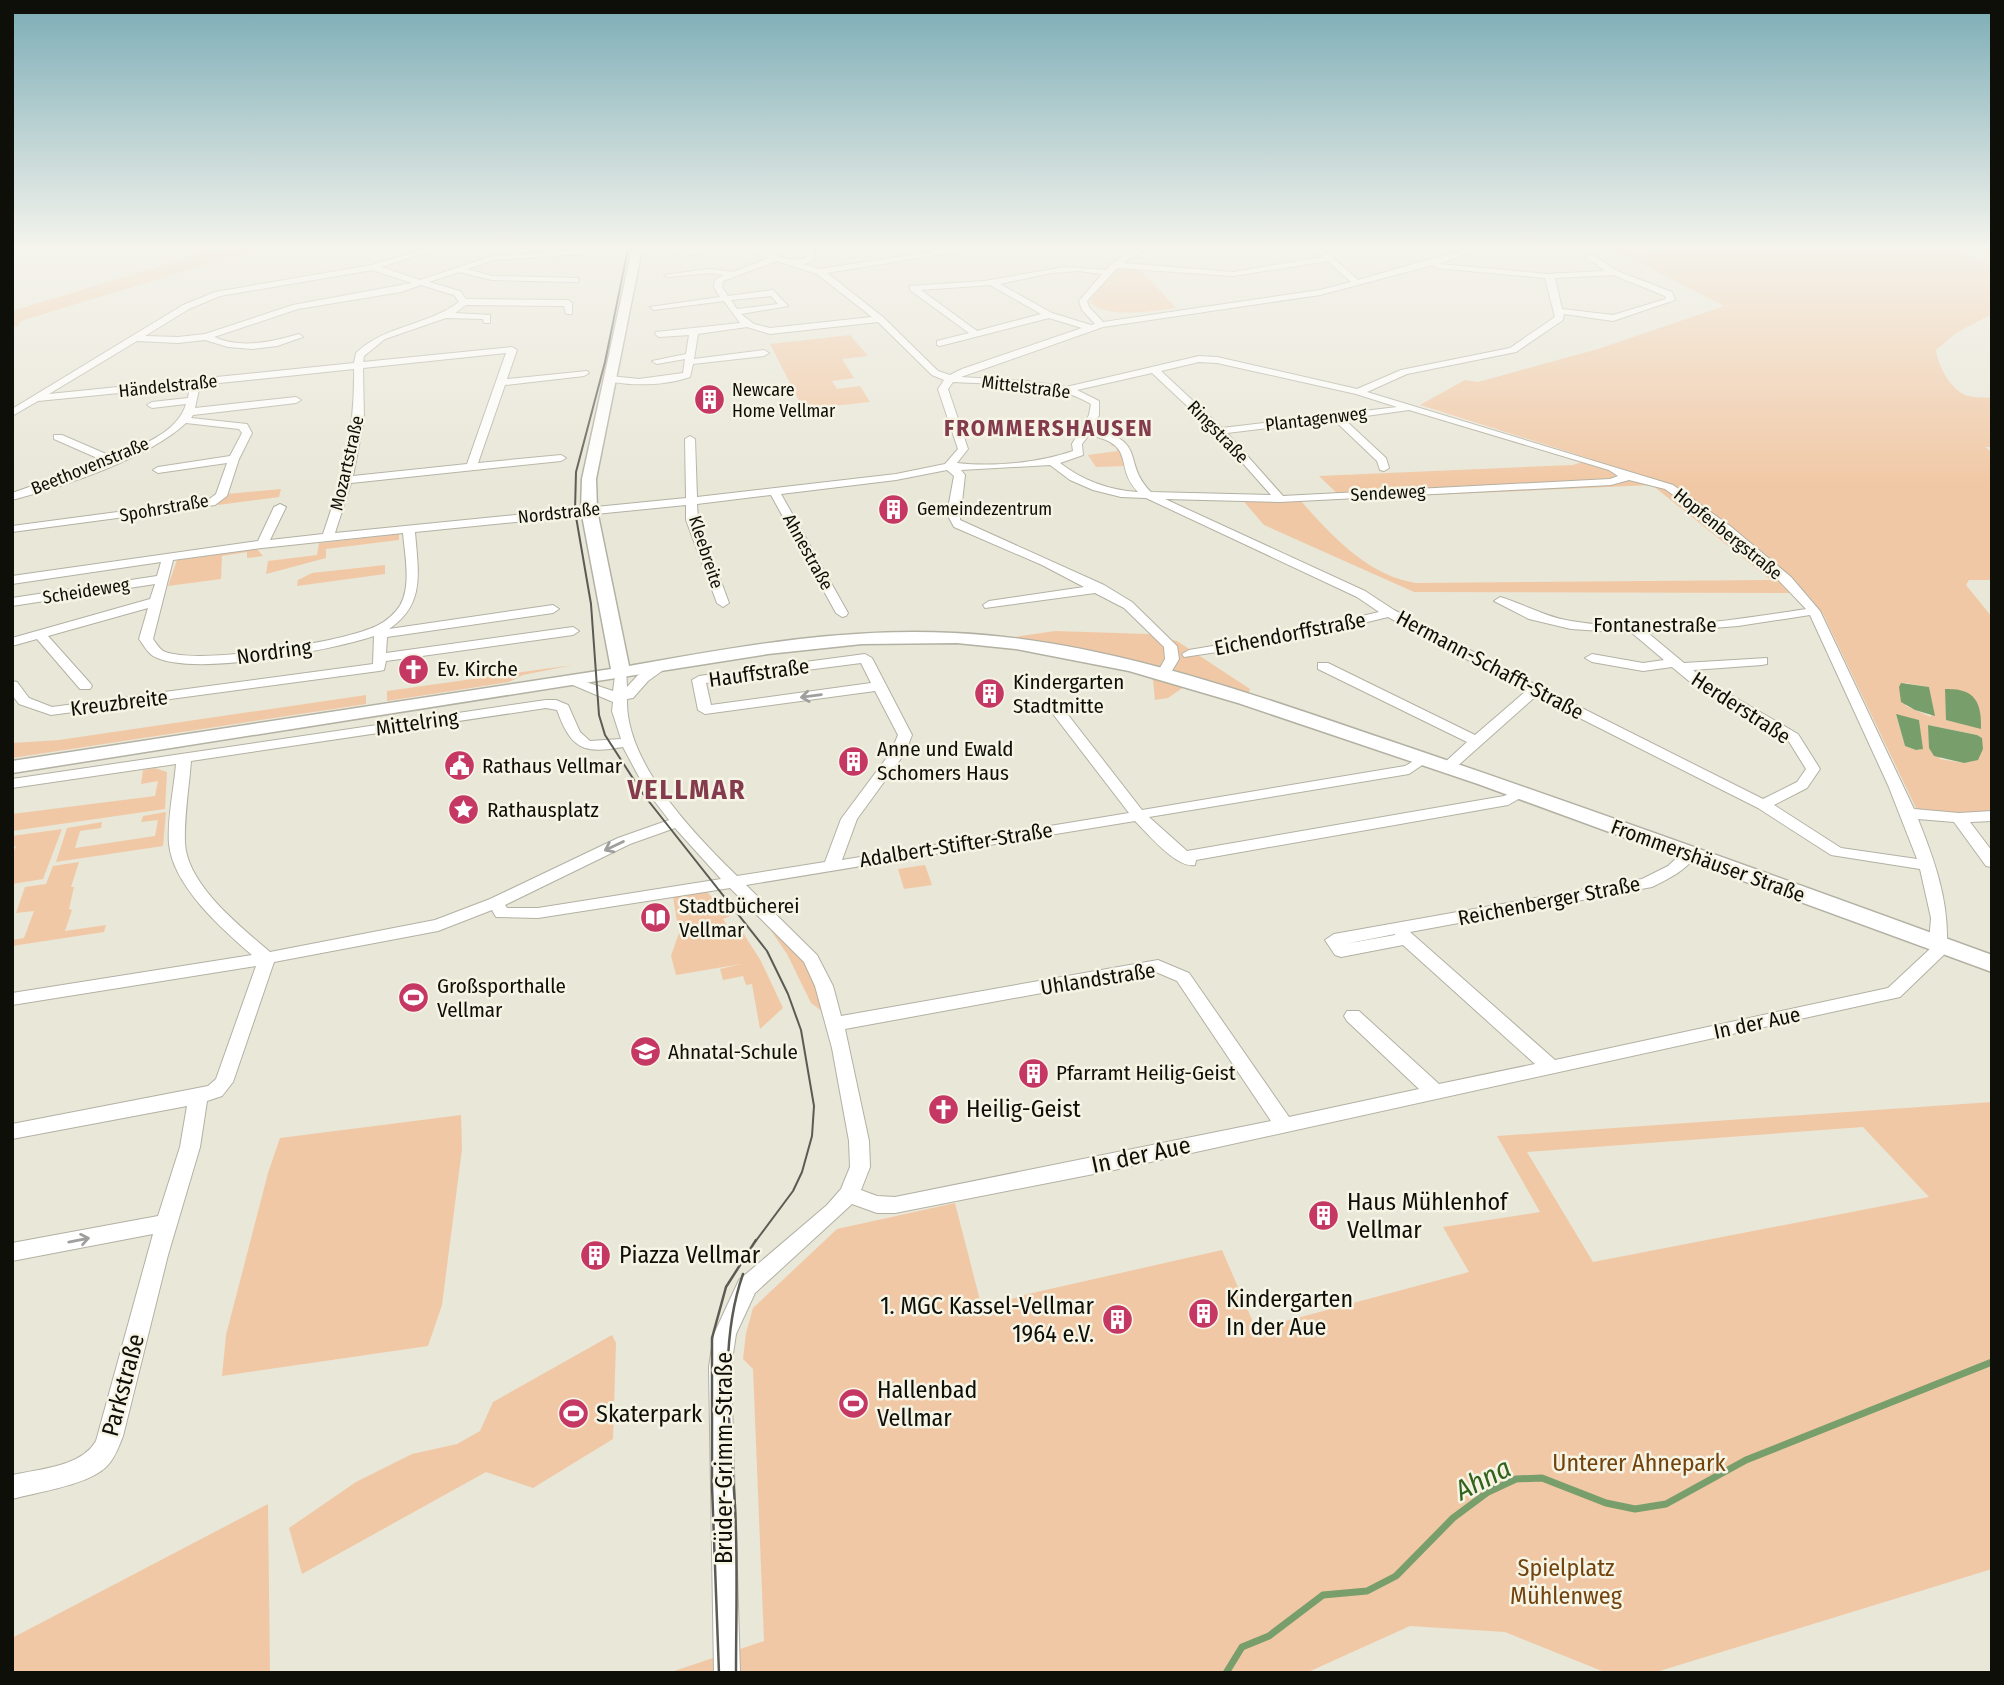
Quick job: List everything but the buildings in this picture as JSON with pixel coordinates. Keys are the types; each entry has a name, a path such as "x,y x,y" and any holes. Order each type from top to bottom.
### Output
{"main road":[{"path":"621,672 591,516 592,456 623,328"},
{"name":"Frommershäuser Straße","path":"680,662 808,644 887,638 951,638 1015,644 1164,673 1448,767 1992,964"},
{"path":"615,645 644,658 680,662"},
{"path":"568,680 597,663 615,645"},
{"path":"12,767 680,662"}],"street":[{"path":"12,413 151,328"},
{"path":"133,338 178,340 206,337 234,328"},
{"path":"358,366 359,355 369,342 409,328"},
{"path":"659,334 722,328"},
{"path":"749,328 770,331 801,328"},
{"path":"889,328 935,373 955,379"},
{"path":"967,328 976,334"},
{"path":"940,344 1000,328"},
{"path":"1090,328 995,360 955,379 943,389 963,449 948,466 960,475 954,520 958,525 1046,562 1128,605 1166,640 1172,659 1164,673"},
{"path":"1358,392 1404,372 1513,350 1546,328"},
{"path":"610,379 639,382 687,375 695,331"},
{"path":"206,337 221,344 259,345 284,343 299,337"},
{"name":"Händelstraße","path":"33,399 512,350 499,383"},
{"path":"657,361 764,353"},
{"name":"Hopfenbergstraße","path":"1154,369 1206,358 1358,392 1613,468 1626,477 1669,487 1772,567 1814,611 1907,813 1927,865 1941,928 1941,944"},
{"name":"Mozartstraße","path":"328,537 345,480 360,402 358,366"},
{"path":"1069,389 1154,369"},
{"name":"Ringstraße","path":"1154,369 1220,430 1280,499"},
{"path":"471,468 499,383 584,373"},
{"name":"Mittelstraße","path":"955,379 1069,389 1096,403 1094,415 1086,431"},
{"path":"195,383 188,411 296,400"},
{"name":"Beethovenstraße","path":"152,405 188,411"},
{"name":"Plantagenweg","path":"1220,430 1412,408"},
{"name":"Beethovenstraße","path":"12,497 111,460 165,435 188,411"},
{"name":"Spohrstraße","path":"12,529 211,503 221,496 233,459 247,433 243,426 188,411"},
{"path":"1336,417 1382,460 1384,468"},
{"path":"1086,431 1105,435 1121,443 1128,454 1134,481 1148,495"},
{"name":"Nordstraße","path":"12,580 262,544 409,529 591,516 627,507 896,477 948,466 971,468 1052,462 1079,453 1077,444 1086,431"},
{"path":"58,437 111,460"},
{"name":"Kleebreite","path":"691,439 692,520 723,603"},
{"path":"345,480 561,458"},
{"path":"158,470 233,459"},
{"name":"Hermann-Schafft-Straße","path":"1052,462 1080,482 1126,495 1148,495 1361,594 1390,613 1535,690 1763,804 1837,852 1927,865"},
{"name":"Sendeweg","path":"1148,495 1280,499 1612,482 1626,477"},
{"name":"Ahnestraße","path":"774,491 842,613"},
{"path":"262,544 280,507"},
{"name":"Nordring","path":"168,557 146,639 158,654 239,673 328,645 379,633 401,614 409,601 409,529"},
{"name":"Scheideweg","path":"12,602 161,579"},
{"path":"989,605 1100,589"},
{"name":"Fontanestraße","path":"1500,601 1516,610 1550,621 1635,629 1730,624 1814,611"},
{"path":"12,642 155,602"},
{"path":"379,659 379,633 553,609"},
{"name":"Eichendorffstraße","path":"1189,654 1290,638 1390,613"},
{"path":"473,645 476,639 474,620"},
{"name":"Herderstraße","path":"1635,629 1700,683 1793,737 1813,769 1802,785 1763,804"},
{"name":"Kreuzbreite","path":"12,685 24,701 51,711 239,673 379,667 379,659 573,631"},
{"path":"39,634 85,687"},
{"name":"Hauffstraße","path":"832,864 849,819 898,753 905,735 865,658 699,680 705,710 879,686"},
{"name":"Herderstraße","path":"1592,658 1643,667 1762,662"},
{"path":"568,680 623,697 661,665"},
{"name":"Eichendorffstraße","path":"1323,666 1478,742"},
{"name":"Brüder-Grimm-Straße","path":"621,672 622,730 642,772 677,822 811,959 824,986 835,1024 859,1141 860,1167 850,1193 834,1211 747,1287 725,1334 720,1367 720,1434 727,1673"},
{"path":"1448,767 1535,690"},
{"name":"Mittelring","path":"12,785 546,704 556,704 563,708 572,735 578,741 590,746 628,742"},
{"path":"1060,714 1139,815 1188,861 1508,800 1521,793"},
{"path":"184,758 177,845 188,877 202,897 267,958"},
{"name":"Adalbert-Stifter-Straße","path":"496,903 502,913 523,914 1409,770 1424,759"},
{"path":"1907,813 1959,818 1992,817"},
{"path":"1959,818 1992,862"},
{"path":"12,999 267,958 438,925 496,903 624,841 677,822"},
{"name":"Reichenberger Straße","path":"1552,1068 1403,934 1646,883 1674,870 1690,854"},
{"name":"In der Aue","path":"850,1193 877,1206 895,1205 1284,1125 1894,993 1941,944"},
{"path":"12,1132 198,1097 215,1091 224,1082 267,958"},
{"name":"Uhlandstraße","path":"835,1024 1158,966 1183,976 1284,1125"},
{"path":"1353,1016 1434,1091"},
{"name":"Parkstraße","path":"12,1488 74,1470 97,1460 111,1437 190,1147 198,1097"},
{"path":"12,1252 168,1223"}],"green space":[{"path":"1661,328 1966,328 1936,350 1939,363 1956,389 1968,396 1992,398 1992,447 1985,447 1992,452 1992,580 1969,580 1966,585 1992,617 1992,811 1968,813 1917,810 1823,614 1806,593 1414,592 1264,525 1245,503 1245,500 1301,501 1338,540 1366,563 1398,579 1416,583 1771,580 1652,485 1343,499 1319,476 1573,465 1591,459 1420,405 1465,380 1478,382 1598,349","holes":["1905,683 1929,687 1931,717 1906,706","1896,715 1919,720 1922,749 1905,746","1928,725 1977,735 1982,738 1964,763 1940,759"]},
{"path":"850,335 868,356 842,359 854,378 832,381 837,389 860,386 870,402 803,409 770,344"},
{"path":"1119,444 1125,455 1125,466 1096,467 1088,455 1117,451 1116,447 1109,445"},
{"path":"281,489 279,497 218,505 217,502 227,494"},
{"path":"399,534 399,540 326,549 326,558 266,574 268,561 317,555 319,543"},
{"path":"257,549 263,556 247,558 247,552 222,556 221,579 168,586 177,560"},
{"path":"385,565 385,574 297,586 298,580 312,573"},
{"path":"1055,631 1148,634 1177,641 1250,689 1246,701 1188,684 1168,698 1155,700 1153,680 1147,672 1012,646 1014,637"},
{"path":"573,665 523,675 509,682 387,701 387,691"},
{"path":"366,695 366,704 12,758 12,743 59,740"},
{"path":"155,768 167,772 165,809 12,831 12,814 155,796 158,781 141,784 143,770"},
{"path":"166,812 163,846 56,862 67,828 102,822 101,828 80,831 75,848 155,836 158,820 141,822 143,816"},
{"path":"62,829 43,879 12,884 12,855 16,846 12,846 12,836"},
{"path":"79,862 71,887 74,887 69,909 72,910 65,931 106,925 104,932 12,946 12,940 24,938 34,911 16,913 25,887 46,884 53,866"},
{"path":"925,865 932,885 904,889 898,869"},
{"path":"707,892 730,916 723,919 734,936 743,933 761,961 783,1008 760,1029 752,984 746,985 743,976 723,980 720,969 741,964 676,975 671,956 679,933 673,897"},
{"path":"763,919 802,960 814,982 823,1012 811,1003 787,954"},
{"name":"Unterer Ahnepark","path":"1992,1102 1992,1569 1653,1673 1607,1673 1505,1632 1410,1626 1306,1673 668,1673 764,1641 753,1369 743,1359 746,1333 753,1308 837,1229 955,1203 982,1308 1028,1294 1222,1250 1256,1329 1469,1272 1443,1227 1540,1212 1497,1136","holes":["1863,1127 1929,1197 1593,1262 1527,1152"]},
{"path":"461,1115 462,1149 442,1305 428,1346 222,1376 226,1335 268,1173 280,1138"},
{"path":"612,1335 616,1343 613,1439 533,1488 486,1472 302,1574 289,1528 356,1482 412,1454 457,1444 480,1431 493,1402"},
{"path":"268,1504 270,1673 12,1673 12,1638"}],"shaded area":[{"path":"1901,683 1929,687 1935,716 1901,702"},
{"path":"1945,689 1963,691 1974,698 1980,711 1981,729 1946,720"},
{"path":"1896,714 1919,720 1923,749 1916,750 1905,746"},
{"path":"1928,725 1982,738 1983,749 1978,760 1964,763 1934,756 1929,748"}],"waterway":[{"name":"Ahna","path":"1226,1673 1242,1647 1269,1636 1323,1595 1367,1591 1396,1576 1453,1518 1488,1492 1516,1479 1542,1478 1606,1503 1635,1509 1666,1504 1746,1460 1992,1362"}],"tram line":[{"path":"612,328 576,472 575,511 591,604 599,715 605,735 643,794 767,951 788,994 801,1030 814,1106 812,1136 802,1172 793,1191 755,1242"},
{"path":"719,1673 712,1486 712,1338 726,1287 756,1240"},
{"path":"736,1673 736,1528 728,1360 735,1302 743,1274"}],"place":[{"name":"Newcare Home Vellmar","path":"709,400"},
{"name":"Gemeindezentrum","path":"894,509"},
{"name":"Ev. Kirche","path":"414,669"},
{"name":"Kindergarten Stadtmitte","path":"990,694"},
{"name":"Anne und Ewald Schomers Haus","path":"854,761"},
{"name":"Rathaus Vellmar","path":"459,766"},
{"name":"Rathausplatz","path":"464,810"},
{"name":"Stadtbücherei Vellmar","path":"656,918"},
{"name":"Großsporthalle Vellmar","path":"414,998"},
{"name":"Ahnatal-Schule","path":"645,1052"},
{"name":"Pfarramt Heilig-Geist","path":"1033,1073"},
{"name":"Heilig-Geist","path":"943,1109"},
{"name":"Haus Mühlenhof Vellmar","path":"1324,1216"},
{"name":"Piazza Vellmar","path":"596,1255"},
{"name":"Kindergarten In der Aue","path":"1203,1313"},
{"name":"1. MGC Kassel-Vellmar 1964 e.V.","path":"1117,1320"},
{"name":"Hallenbad Vellmar","path":"854,1404"},
{"name":"Skaterpark","path":"573,1414"}],"district":[{"name":"FROMMERSHAUSEN","path":"1049,428"},
{"name":"VELLMAR","path":"687,789"}],"park label":[{"name":"Spielplatz Mühlenweg","path":"1566,1582"}]}
